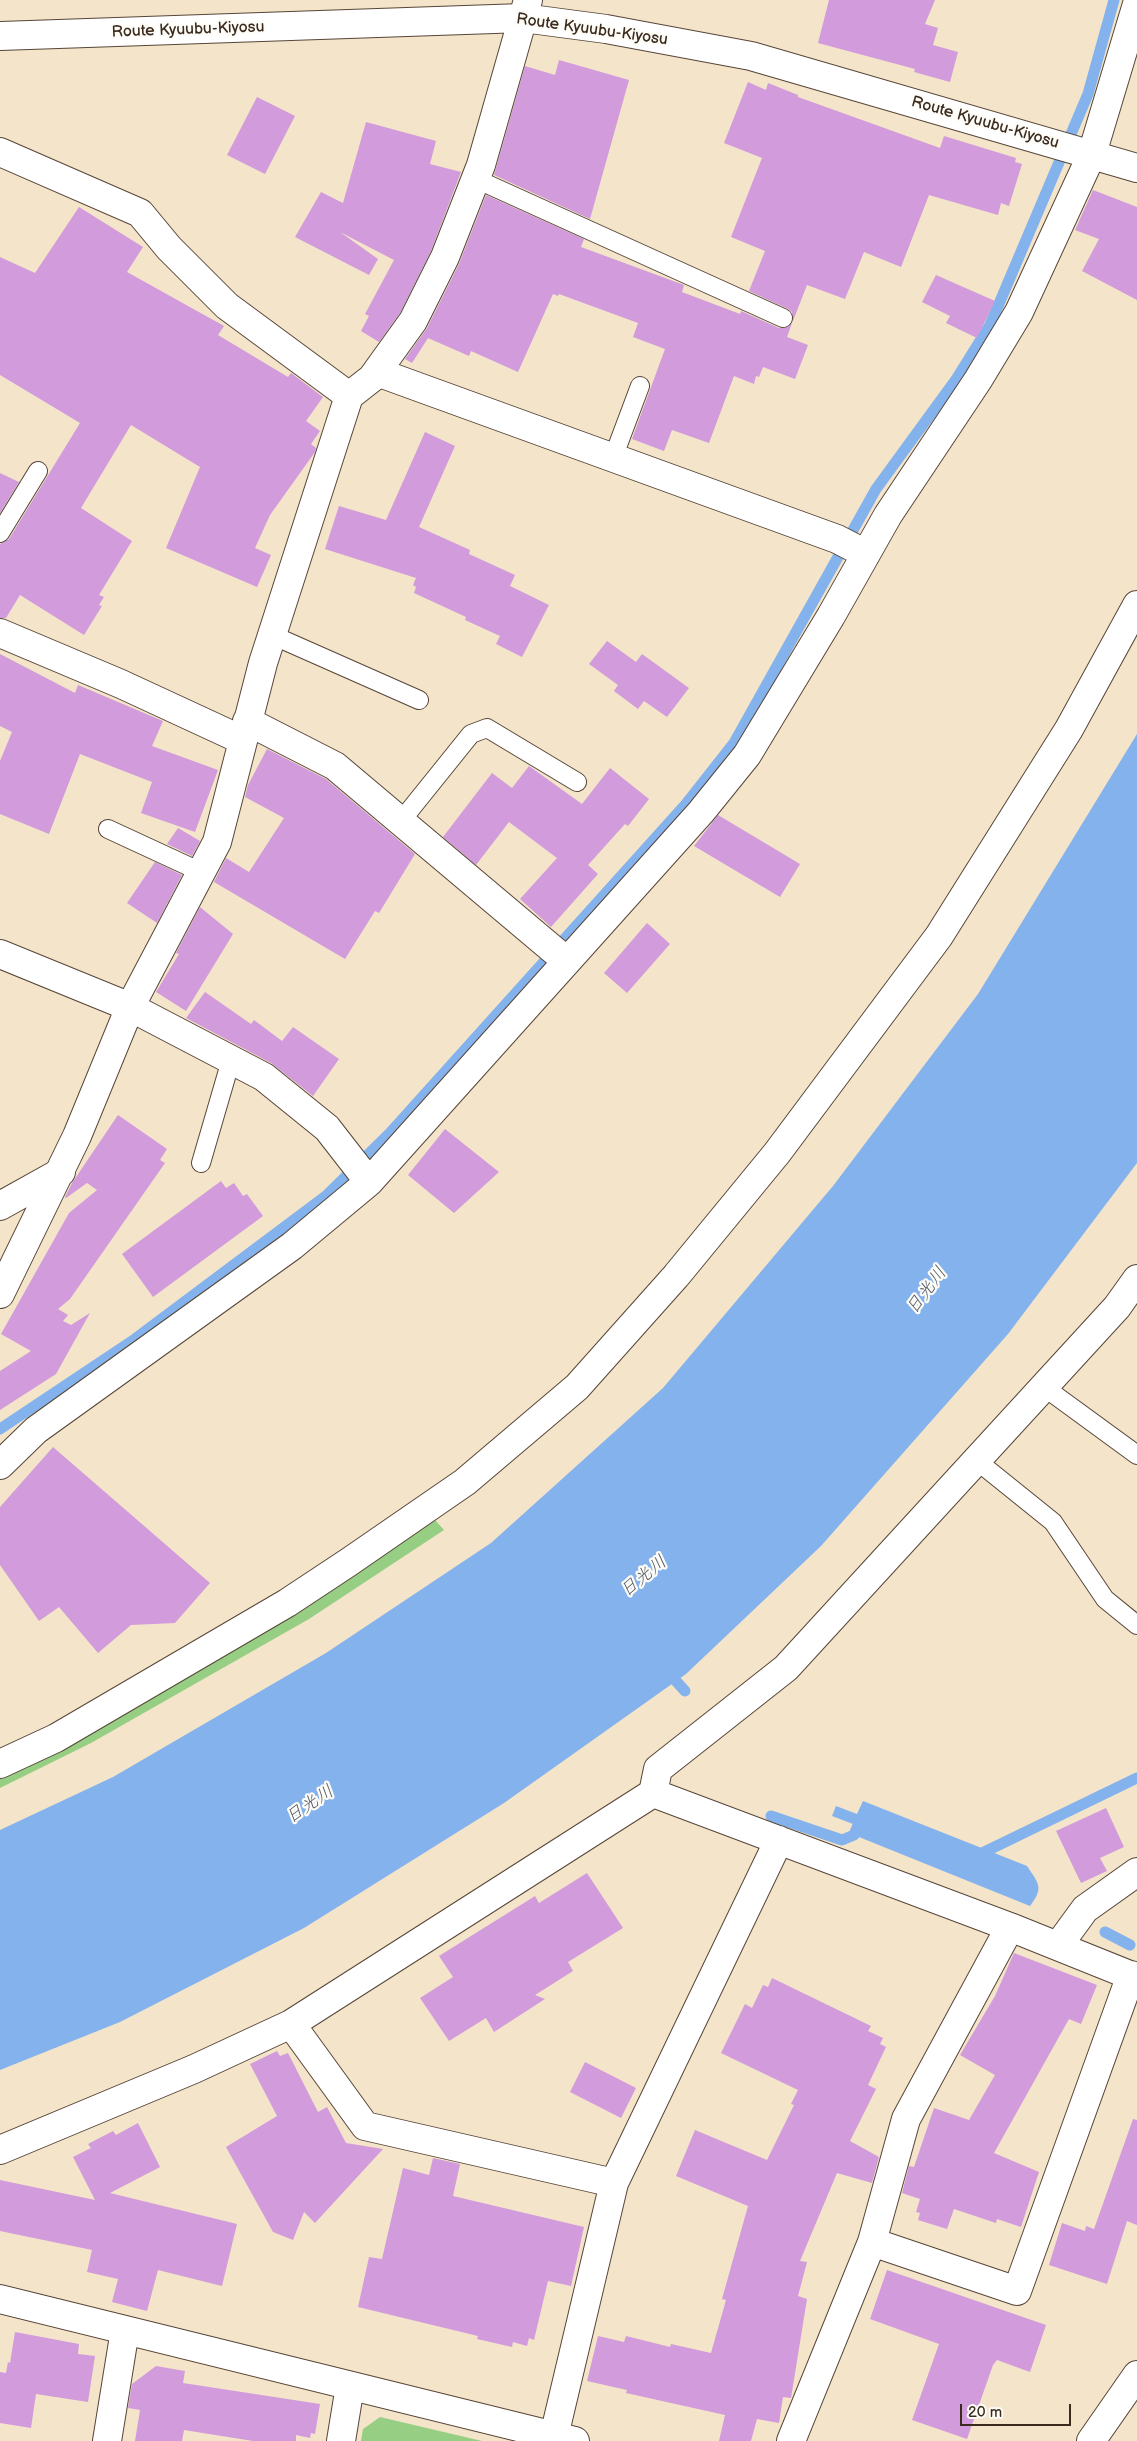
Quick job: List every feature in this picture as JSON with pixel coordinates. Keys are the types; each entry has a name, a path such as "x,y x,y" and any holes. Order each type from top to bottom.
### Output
{"street":[{"path":"0,1465 36,1430 292,1246 367,1178 701,812 747,755 853,547 888,515 978,380 1019,312 1088,153 1137,4"},
{"path":"0,1294 77,1136 130,1007 217,842 245,730 272,635 349,396 377,372 413,321 446,257 476,179 525,9"},
{"name":"Route Kyuubu-Kiyosu","path":"0,36 525,9 606,29 752,56 1137,168"},
{"path":"0,152 140,213 169,248 227,306 349,396"},
{"path":"377,372 853,547"},
{"path":"0,1764 56,1738 326,1577 465,1482 577,1386 676,1276 777,1153 940,936 1069,729 1137,605"},
{"path":"0,633 121,684 335,766 563,958"},
{"path":"0,954 130,1007 264,1077 327,1128 367,1178"},
{"path":"0,1206 60,1172"},
{"path":"0,2150 194,2069 291,2024 653,1793 658,1769 786,1668 1117,1307 1137,1279"},
{"path":"653,1793 1010,1927 1134,1976 1017,2291 872,2242"},
{"path":"0,2299 565,2438 614,2183 779,1840"},
{"path":"1058,1946 1085,1909 1137,1872"},
{"path":"791,2441 872,2242 906,2119 1010,1927"},
{"path":"291,2024 365,2126 614,2183"},
{"path":"106,2441 125,2330"},
{"path":"1091,2441 1137,2375"},
{"path":"341,2441 350,2386"}],"lane":[{"path":"476,179 783,318"},
{"path":"613,458 640,386"},
{"path":"0,533 38,471"},
{"path":"272,635 419,700"},
{"path":"400,821 471,734 487,728 577,782"},
{"path":"108,829 201,872"},
{"path":"201,1163 232,1060"},
{"path":"1044,1387 1137,1455"},
{"path":"976,1460 1052,1522 1105,1599 1137,1625"}],"green space":[{"path":"435,1520 444,1530 309,1619 91,1743 0,1788 0,1773 294,1611"},
{"path":"380,2417 482,2441 361,2441 363,2429"}],"water":[{"name":"日光川","path":"1137,734 1137,1163 1008,1334 821,1546 686,1674 504,1803 304,1928 120,2022 0,2070 0,1830 113,1777 326,1653 491,1543 663,1388 833,1186 978,994"},
{"path":"863,1801 1027,1866 1037,1882 1037,1895 1030,1906 849,1833 853,1824 832,1816 836,1806 857,1814"}],"building":[{"path":"829,0 935,0 925,24 938,28 933,45 958,52 950,82 914,72 915,69 818,43"},
{"path":"559,60 629,80 590,219 494,175 525,66 555,75"},
{"path":"748,82 766,90 768,83 798,95 798,97 940,148 944,136 1016,158 1015,162 1022,164 1009,206 1001,203 998,215 929,195 901,267 864,252 845,299 807,285 793,321 792,312 788,309 749,291 765,251 731,237 762,158 724,143"},
{"path":"257,97 295,116 265,174 227,155"},
{"path":"366,122 436,141 430,164 461,172 431,251 400,313 379,342 361,331 369,316 365,314 394,260 340,232 378,259 369,275 295,237 321,192 343,203"},
{"path":"1093,190 1137,207 1137,300 1082,271 1099,239 1075,230"},
{"path":"486,195 584,239 581,247 684,285 682,292 740,314 741,311 779,328 785,328 792,323 787,337 808,345 795,379 763,367 759,377 756,376 754,384 734,376 709,443 672,430 664,451 632,439 665,349 633,337 638,323 559,294 558,296 553,294 518,372 471,351 469,356 428,338 412,363 405,359 427,328 459,264"},
{"path":"79,207 143,247 127,272 224,326 218,335 288,377 291,373 323,397 306,421 320,431 311,444 316,448 315,452 270,515 255,548 271,555 257,587 166,548 200,467 131,425 81,508 132,541 99,595 104,597 99,605 102,606 84,635 20,595 6,618 0,618 0,544 9,539 80,423 0,375 0,257 35,273"},
{"path":"936,275 995,301 977,338 946,323 950,316 922,302"},
{"path":"425,432 455,446 419,527 470,550 469,554 515,575 510,586 549,605 522,657 496,644 500,636 465,620 466,617 414,593 416,587 413,585 416,578 325,549 339,506 386,520"},
{"path":"0,473 19,482 0,513"},
{"path":"607,641 636,662 642,654 689,688 667,717 644,701 638,709 614,691 618,685 589,664"},
{"path":"0,654 75,693 78,685 163,721 152,746 218,770 195,832 141,813 152,782 80,754 49,834 0,814 0,761 12,732 0,726"},
{"path":"267,749 326,779 415,854 379,913 375,911 345,959 214,882 226,858 249,872 284,818 245,797 248,785"},
{"path":"529,766 582,804 610,768 649,799 628,826 625,824 588,865 598,874 551,927 520,899 557,858 509,822 476,865 443,837 492,773 512,788"},
{"path":"718,815 800,864 780,897 694,846"},
{"path":"178,828 200,841 192,856 167,844"},
{"path":"155,862 182,875 157,923 127,903"},
{"path":"200,907 233,934 186,1011 156,992 179,954 176,953"},
{"path":"647,923 670,944 627,993 604,973"},
{"path":"205,992 251,1024 254,1020 282,1041 293,1027 339,1059 313,1096 271,1063 186,1018"},
{"path":"118,1115 167,1149 160,1160 165,1163 70,1299 58,1309 68,1315 63,1321 71,1325 90,1313 56,1374 0,1410 0,1371 31,1351 1,1334 69,1213 97,1190 87,1183 65,1197 72,1183"},
{"path":"445,1129 499,1172 454,1213 408,1175"},
{"path":"221,1181 226,1188 234,1183 243,1196 247,1194 263,1216 153,1297 122,1254"},
{"path":"53,1447 210,1583 175,1623 131,1625 98,1653 59,1607 39,1621 0,1565 0,1507"},
{"path":"1106,1808 1124,1847 1100,1858 1107,1871 1081,1883 1056,1831"},
{"path":"587,1873 623,1928 568,1962 573,1971 535,1995 545,1999 494,2032 486,2018 449,2041 420,1998 453,1977 439,1956 535,1896 539,1903"},
{"path":"1014,1953 1097,1985 1081,2024 1069,2019 994,2153 1039,2172 1021,2227 997,2219 996,2223 954,2209 947,2229 918,2220 920,2213 916,2212 920,2199 902,2193 909,2166 914,2167 934,2108 969,2120 995,2075 960,2055 995,1996"},
{"path":"772,1978 871,2026 868,2031 883,2038 880,2044 886,2047 868,2085 876,2089 850,2141 879,2157 872,2183 837,2173 800,2261 807,2262 798,2296 807,2299 791,2398 783,2397 779,2423 757,2419 751,2441 719,2441 725,2415 626,2393 627,2390 587,2381 598,2336 624,2342 626,2336 670,2347 671,2344 711,2353 726,2300 722,2299 748,2206 676,2176 695,2130 767,2160 794,2105 791,2104 798,2090 721,2053 745,2004 752,2008 763,1985 768,1987"},
{"path":"277,2051 280,2056 288,2053 318,2112 327,2107 346,2143 383,2149 315,2223 304,2212 293,2240 273,2232 226,2147 277,2116 250,2064"},
{"path":"585,2062 636,2088 621,2118 570,2092"},
{"path":"1133,2119 1137,2120 1137,2225 1127,2221 1107,2284 1049,2265 1062,2223 1085,2231 1086,2226 1094,2229"},
{"path":"138,2123 160,2167 110,2193 237,2224 222,2286 158,2270 147,2311 112,2302 118,2279 87,2272 92,2250 0,2231 0,2180 95,2200 73,2157 91,2148 88,2144 113,2131 116,2135"},
{"path":"433,2158 460,2164 453,2196 584,2227 571,2286 548,2281 534,2340 529,2338 527,2346 513,2342 512,2347 477,2339 478,2336 358,2307 369,2257 382,2259 403,2168 429,2175"},
{"path":"887,2270 1046,2325 1030,2372 997,2360 993,2365 967,2439 912,2420 939,2344 870,2319"},
{"path":"15,2332 79,2344 78,2354 95,2356 88,2402 36,2394 31,2428 0,2423 0,2372 6,2373 8,2362 10,2363"},
{"path":"156,2366 185,2371 183,2383 320,2404 315,2434 311,2433 310,2438 296,2435 296,2441 253,2441 184,2430 182,2441 135,2441 140,2410 128,2408 132,2384"}],"waterway":[{"path":"0,1429 135,1339 326,1196 390,1133 686,804 734,743 876,489 957,378 990,325 1088,94 1114,0"},
{"path":"666,1670 685,1691"},
{"path":"974,1857 1137,1778"},
{"path":"771,1816 842,1840 854,1835 860,1821"},
{"path":"1105,1932 1130,1945"}]}
